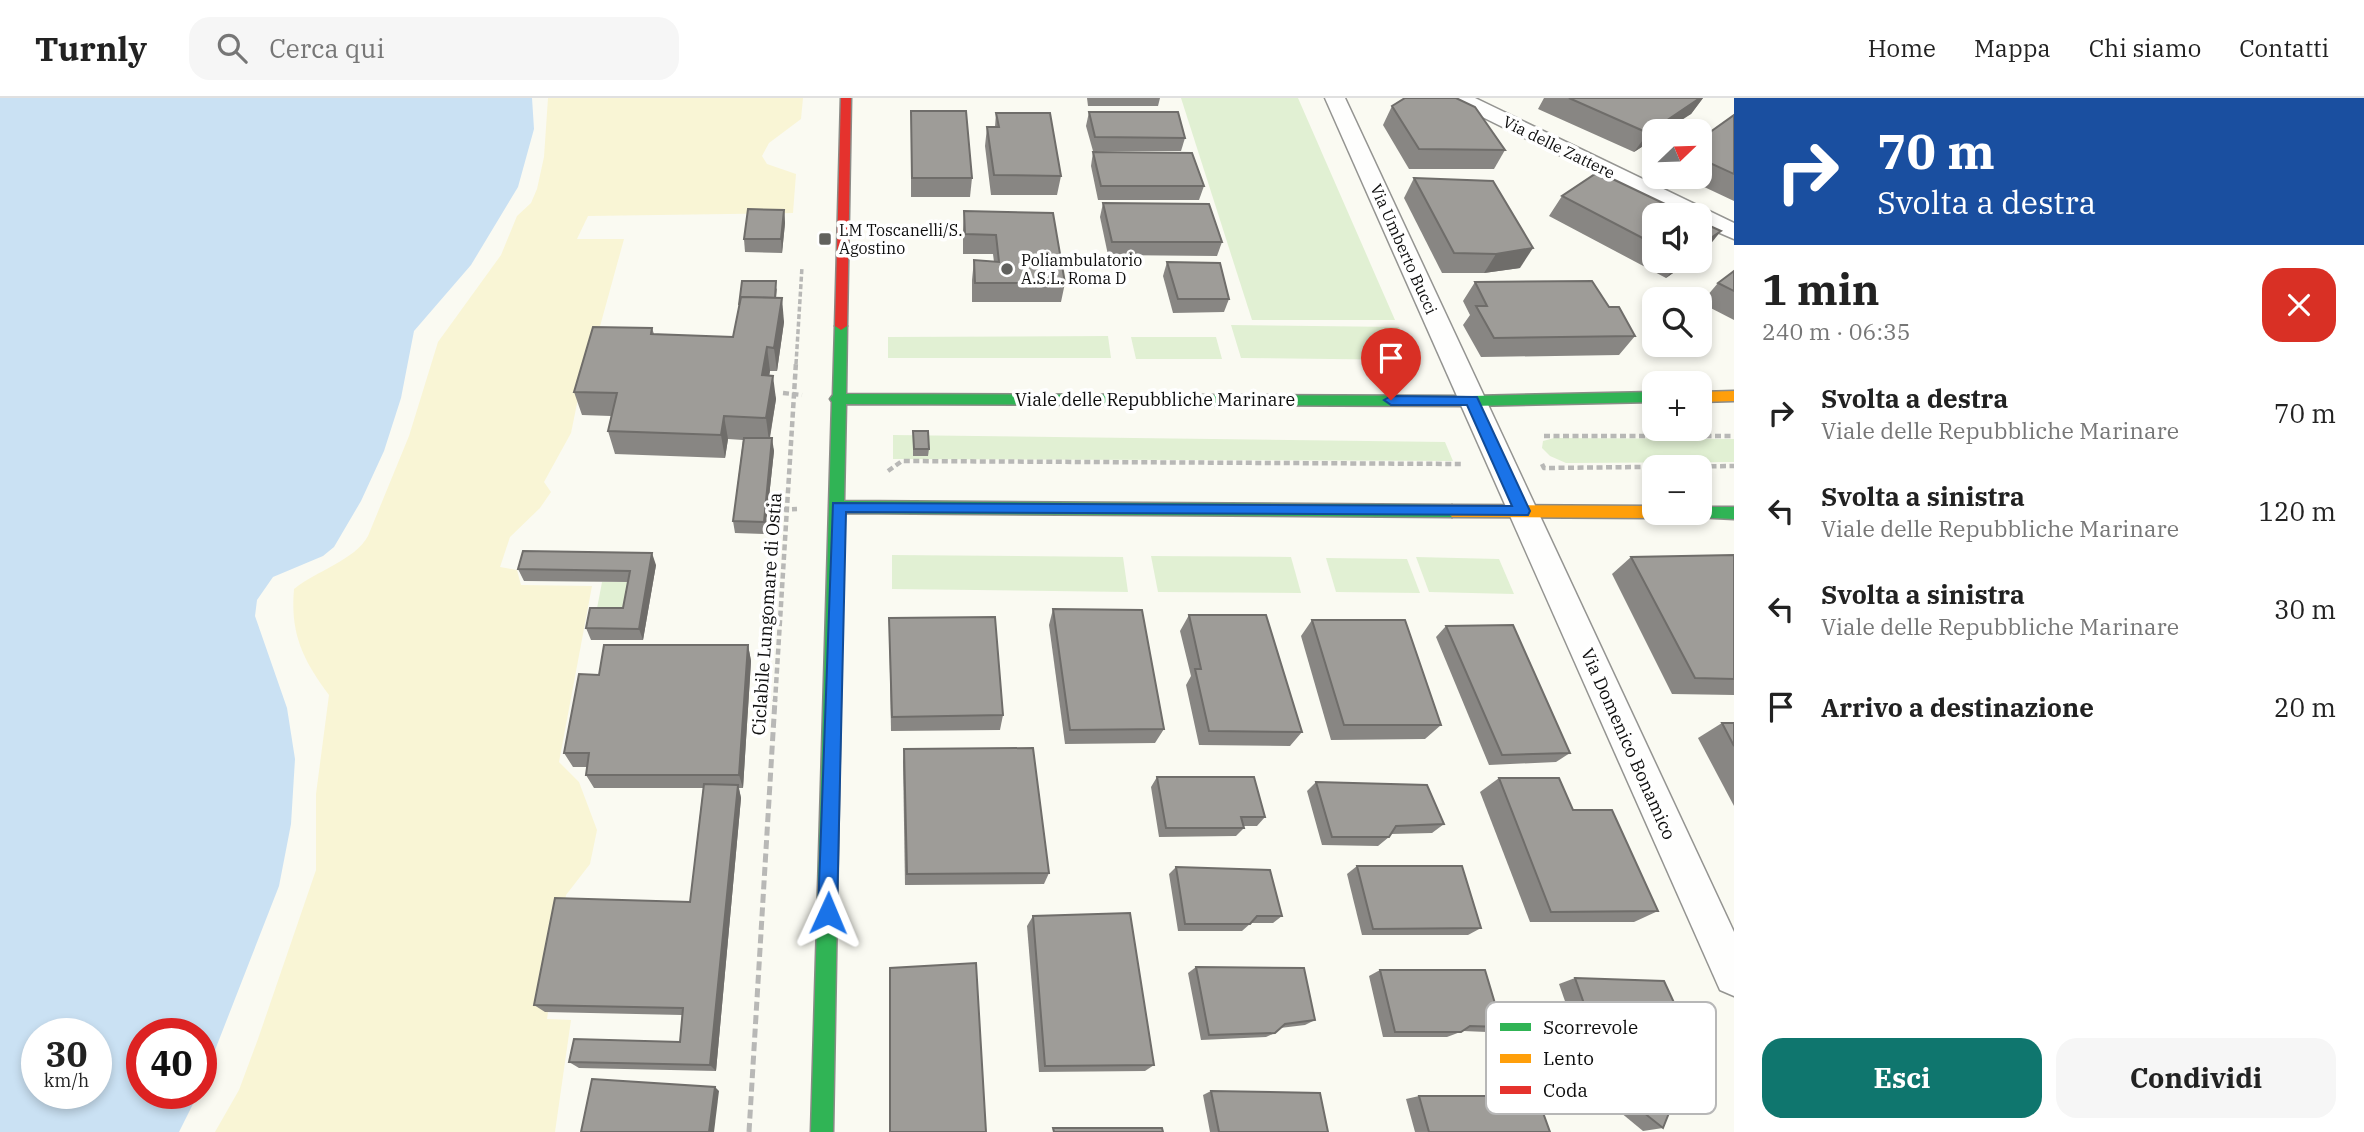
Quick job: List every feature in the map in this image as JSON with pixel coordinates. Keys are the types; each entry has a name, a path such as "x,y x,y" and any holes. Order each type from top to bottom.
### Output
{"street":[{"path":"822,1132 846,98"},
{"name":"Via Umberto Bucci","path":"1335,98 1472,401"},
{"name":"Via delle Zattere","path":"1459,98 1734,232"},
{"path":"1712,397 1734,396"},
{"name":"Viale delle Repubbliche Marinare","path":"837,399 1472,401 1642,397"},
{"path":"1472,401 1522,511"},
{"path":"838,507 1642,512"},
{"name":"Via Domenico Bonamico","path":"1522,511 1734,976"},
{"path":"1712,513 1734,513"}],"path":[{"name":"Ciclabile Lungomare di Ostia","path":"749,1132 803,260"},
{"path":"1542,436 1734,436"},
{"path":"838,507 902,461 1468,464 1465,457"},
{"path":"1540,460 1544,468 1734,466"}],"green space":[{"path":"1181,98 1298,98 1395,320 1252,320"},
{"path":"1231,325 1399,327 1413,360 1241,358"},
{"path":"1108,336 1111,358 888,358 888,337"},
{"path":"1131,337 1216,337 1222,359 1136,359"},
{"path":"893,435 1445,442 1453,461 893,459"},
{"path":"1554,438 1642,438 1642,441 1734,439 1734,462 1712,462 1712,455 1642,455 1642,463 1566,463 1550,456 1542,448 1543,441"},
{"path":"892,555 1123,557 1128,592 892,589"},
{"path":"1151,556 1291,557 1301,593 1158,592"},
{"path":"1416,557 1499,559 1514,594 1429,592"},
{"path":"1326,558 1407,559 1420,593 1336,592"},
{"path":"602,582 634,582 628,620 595,619"}],"sand":[{"path":"548,98 803,98 801,119 769,143 762,156 767,164 796,174 793,213 588,216 577,239 624,239 599,330 589,345 571,433 544,482 551,492 540,508 510,537 500,567 517,570 521,585 592,586 559,762 579,782 597,830 590,864 566,895 547,1019 571,1020 555,1132 215,1132 239,1090 316,870 316,794 329,695 300,646 294,620 294,589 345,559 368,536 409,436 438,342 501,255 517,216 531,203 537,189 544,157"}],"water":[{"path":"0,98 532,98 534,129 518,187 471,265 414,331 401,398 384,451 361,501 334,547 323,556 273,577 257,600 255,616 287,708 295,759 291,824 279,886 217,1045 217,1018 126,1018 126,1109 190,1109 179,1132 0,1132"}],"building":[{"path":"1405,98 1456,98 1475,107 1505,150 1419,149 1392,106"},
{"path":"1569,98 1700,98 1669,119 1642,119 1642,130"},
{"path":"911,111 966,111 972,178 912,178"},
{"path":"1089,112 1178,112 1185,138 1095,137"},
{"path":"996,113 1050,113 1061,176 994,175 987,127 999,127"},
{"path":"1734,115 1734,174 1712,164 1712,131"},
{"path":"1093,152 1192,153 1204,186 1101,186"},
{"path":"1598,172 1663,203 1642,203 1642,238 1562,196"},
{"path":"1414,178 1493,181 1533,248 1496,254 1454,253"},
{"path":"1103,203 1209,204 1222,242 1112,242"},
{"path":"748,209 784,210 781,239 744,239"},
{"path":"964,211 1053,213 1065,283 975,283 974,260 999,262 996,235 965,234"},
{"path":"1712,227 1721,231 1712,237"},
{"path":"1167,262 1220,263 1229,299 1178,299"},
{"path":"1734,271 1734,291 1718,283"},
{"path":"742,281 776,281 775,298 741,297 739,305"},
{"path":"1592,281 1609,307 1619,307 1635,336 1494,338 1476,306 1487,306 1475,282"},
{"path":"741,297 782,298 774,348 767,347 762,375 773,376 766,418 724,416 721,435 608,431 617,393 574,392 593,327 652,328 651,334 733,337"},
{"path":"913,431 928,431 929,449 914,449"},
{"path":"744,438 772,438 764,522 733,521"},
{"path":"523,551 652,553 639,629 586,628 590,608 623,608 630,571 518,569"},
{"path":"1734,555 1734,679 1695,678 1631,557"},
{"path":"1053,609 1142,610 1164,729 1070,730"},
{"path":"1189,615 1266,615 1302,732 1209,731 1195,669 1201,669"},
{"path":"995,617 1003,715 892,717 889,618"},
{"path":"1312,620 1405,620 1441,725 1344,725"},
{"path":"1513,625 1570,753 1502,755 1446,626"},
{"path":"604,645 748,645 739,775 586,775 589,753 564,753 579,674 599,675"},
{"path":"1722,723 1734,723 1734,746"},
{"path":"1033,748 1049,873 907,874 904,749"},
{"path":"1157,777 1254,777 1265,817 1241,817 1244,828 1166,828"},
{"path":"1499,778 1559,778 1573,810 1612,810 1658,911 1551,912"},
{"path":"1316,782 1427,785 1444,824 1396,826 1389,837 1332,837"},
{"path":"704,784 738,785 710,1065 569,1062 574,1039 680,1042 683,1008 534,1005 555,898 690,902"},
{"path":"1357,866 1462,866 1481,928 1373,929"},
{"path":"1176,867 1270,870 1282,916 1257,916 1250,924 1185,924"},
{"path":"1130,913 1154,1065 1045,1066 1033,916"},
{"path":"976,963 986,1132 890,1132 890,968"},
{"path":"1196,967 1304,968 1315,1020 1285,1024 1275,1033 1209,1035"},
{"path":"1380,970 1485,970 1495,1002 1486,1002 1486,1026 1470,1026 1461,1032 1395,1032"},
{"path":"1575,978 1664,981 1674,1002 1583,1002"},
{"path":"592,1079 715,1087 709,1132 581,1132"},
{"path":"1211,1091 1320,1093 1328,1132 1219,1132"},
{"path":"1419,1096 1486,1096 1486,1114 1544,1114 1550,1132 1429,1132"},
{"path":"1645,1114 1669,1114 1663,1128"},
{"path":"1053,1128 1162,1128 1163,1132 1054,1132"}],"traffic: fast":[{"path":"822,1132 841,326"},
{"path":"837,399 1472,401 1642,397"},
{"path":"838,507 1452,511"},
{"path":"1712,513 1734,513"}],"traffic: slow":[{"path":"1712,397 1734,396"},
{"path":"1452,511 1642,512"}],"traffic: jam":[{"path":"841,326 846,98"}],"place":[{"name":"LM Toscanelli/S. Agostino","path":"825,239"},
{"name":"Poliambulatorio A.S.L. Roma D","path":"1007,269"}],"route":[{"path":"828,913 838,507 1522,511 1472,401 1391,400"}]}
